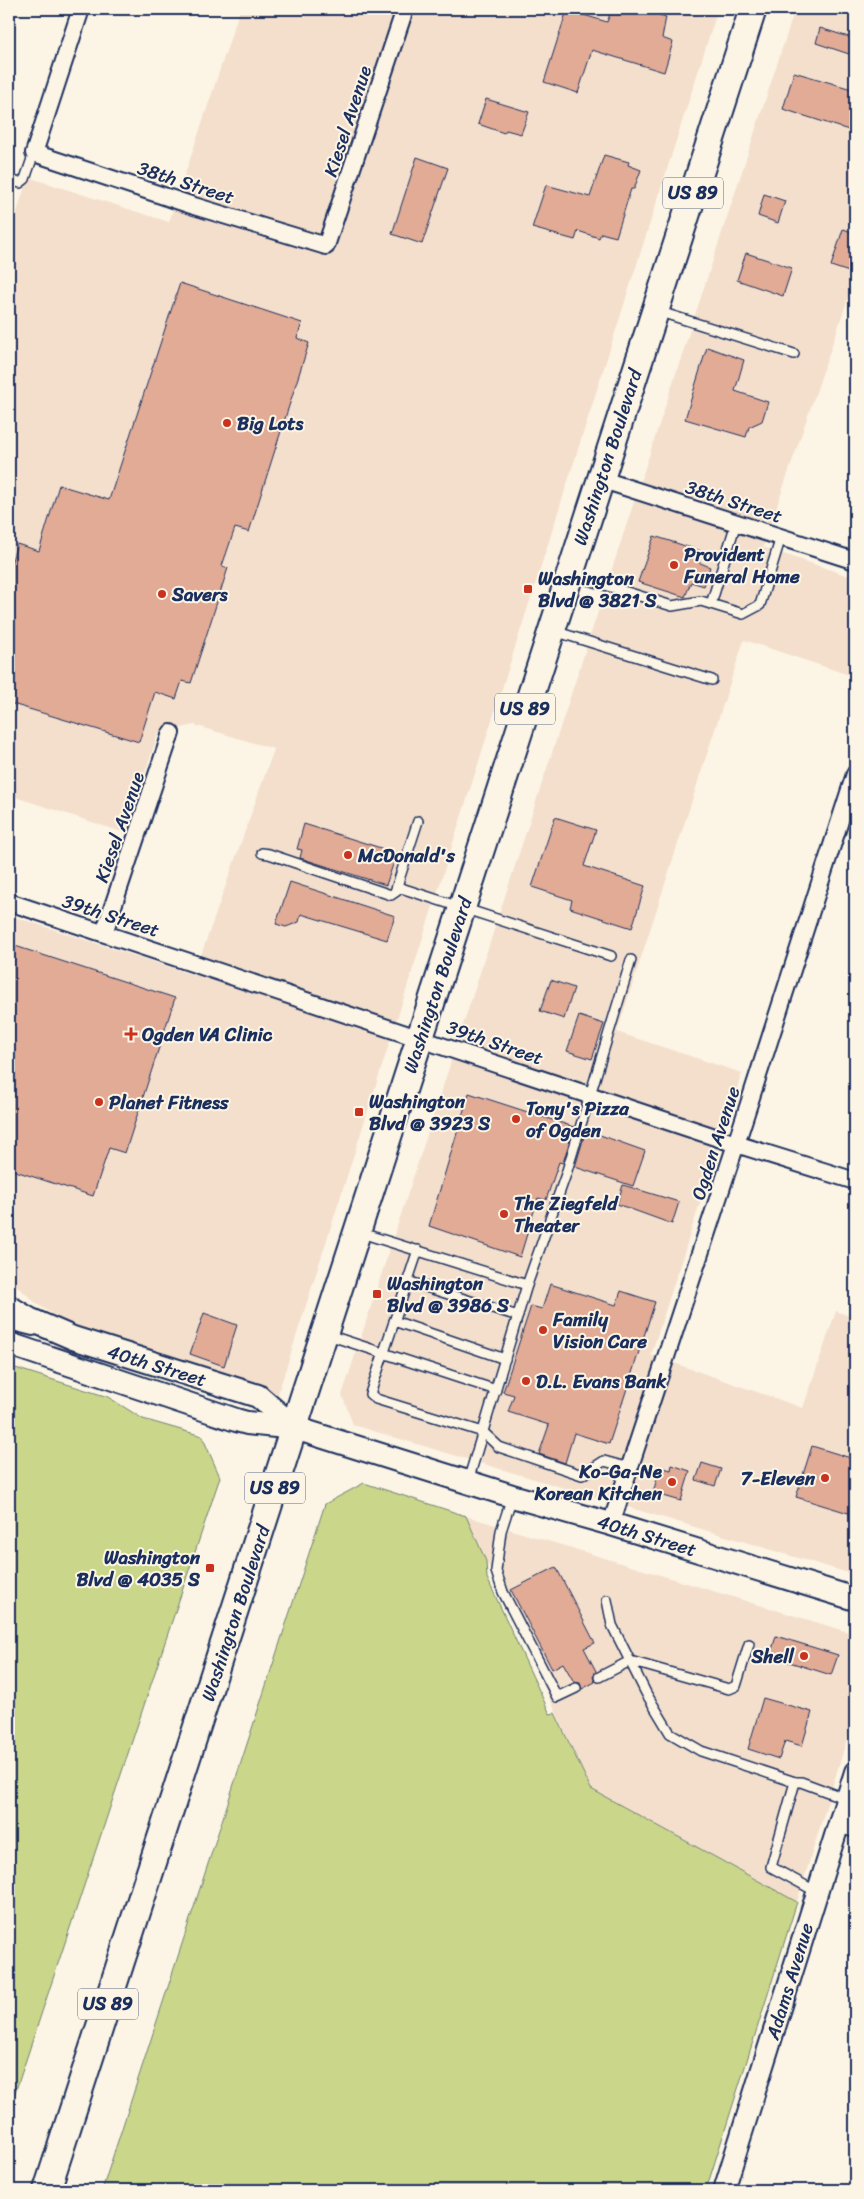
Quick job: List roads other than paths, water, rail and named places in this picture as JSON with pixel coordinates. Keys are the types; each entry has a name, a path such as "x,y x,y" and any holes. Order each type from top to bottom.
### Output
{"main road":[{"name":"Washington Boulevard","path":"47,2190 295,1428 569,574 754,9"},
{"path":"9,1306 29,1319 60,1333"},
{"name":"40th Street","path":"60,1333 258,1396 295,1428"},
{"name":"40th Street","path":"9,1344 236,1420 295,1428 512,1496 611,1524 855,1599"}],"street":[{"path":"34,152 81,9"},
{"name":"Kiesel Avenue","path":"326,246 405,9"},
{"name":"38th Street","path":"34,152 194,206 326,246"},
{"name":"38th Street","path":"600,479 855,561"},
{"name":"Kiesel Avenue","path":"104,934 171,733"},
{"name":"Ogden Avenue","path":"611,1524 855,774"},
{"name":"39th Street","path":"9,902 736,1144 855,1181"},
{"name":"40th Street","path":"9,1322 60,1333"},
{"name":"Adams Avenue","path":"724,2190 818,1892 847,1827 847,1798 855,1772"}],"lane":[{"path":"9,180 20,183 25,179 34,152"},
{"path":"655,310 794,354"},
{"path":"711,604 736,523"},
{"path":"569,574 672,606 701,601 743,614 760,605 781,537"},
{"path":"551,631 712,680"},
{"path":"396,892 418,821"},
{"path":"262,853 391,895 401,888 611,956"},
{"path":"467,1482 527,1285 566,1174 632,960"},
{"path":"358,1232 527,1285"},
{"path":"418,1250 370,1394 376,1399 483,1432 498,1448 582,1475 604,1461 630,1468"},
{"path":"407,1281 518,1316"},
{"path":"394,1321 505,1359"},
{"path":"325,1334 496,1390"},
{"path":"512,1496 501,1531 496,1571 503,1592 557,1697 576,1688"},
{"path":"607,1600 612,1625 646,1693 670,1733 701,1752 847,1798"},
{"path":"599,1676 630,1661 730,1689 736,1686 749,1644"},
{"path":"795,1782 771,1866 818,1892"}],"place":[{"name":"Big Lots","path":"227,423"},
{"name":"Provident Funeral Home","path":"674,565"},
{"name":"Washington Blvd @ 3821 S","path":"528,589"},
{"name":"Savers","path":"162,594"},
{"name":"McDonald's","path":"348,855"},
{"name":"Ogden VA Clinic","path":"131,1034"},
{"name":"Planet Fitness","path":"99,1102"},
{"name":"Washington Blvd @ 3923 S","path":"359,1112"},
{"name":"Tony's Pizza of Ogden","path":"516,1119"},
{"name":"The Ziegfeld Theater","path":"504,1214"},
{"name":"Washington Blvd @ 3986 S","path":"377,1294"},
{"name":"Family Vision Care","path":"543,1330"},
{"name":"D.L. Evans Bank","path":"526,1381"},
{"name":"7-Eleven","path":"825,1478"},
{"name":"Ko-Ga-Ne Korean Kitchen","path":"672,1482"},
{"name":"Washington Blvd @ 4035 S","path":"210,1568"},
{"name":"Shell","path":"804,1656"}]}
